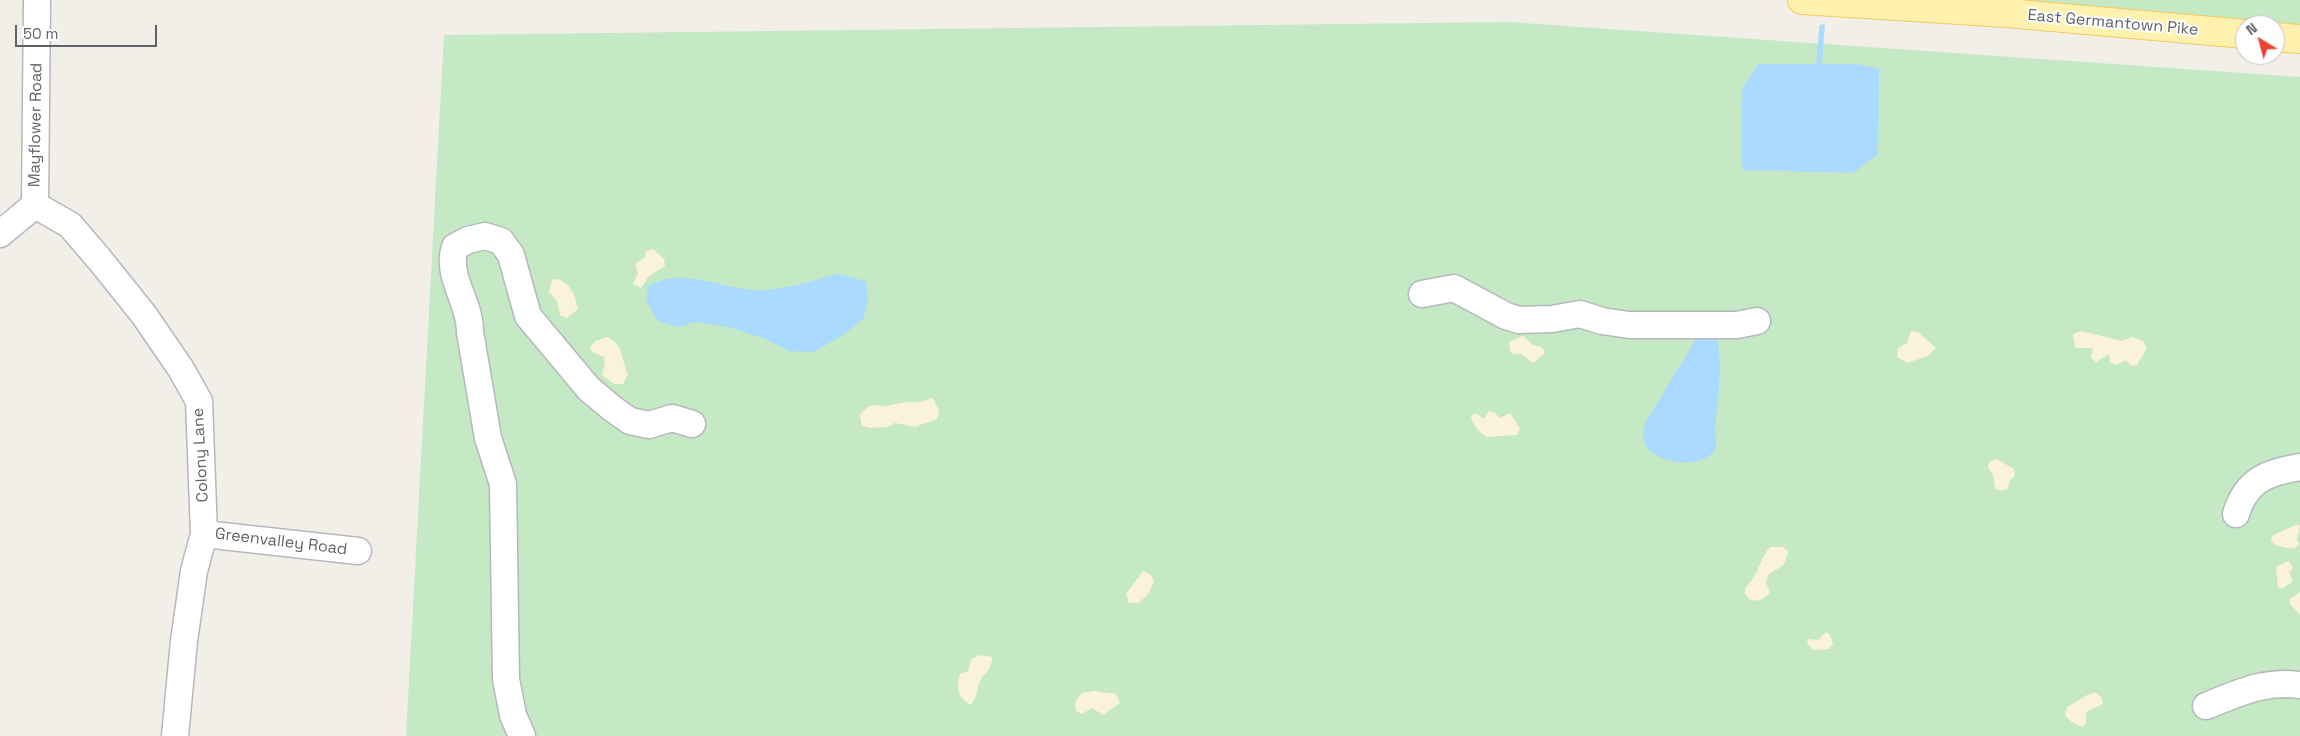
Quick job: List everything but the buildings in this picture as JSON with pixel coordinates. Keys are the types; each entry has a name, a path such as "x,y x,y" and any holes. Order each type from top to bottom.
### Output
{"main road":[{"name":"East Germantown Pike","path":"1802,0 2007,14 2235,33"},
{"path":"2285,38 2300,39"}],"street":[{"name":"Mayflower Road","path":"0,234 35,205 37,0"},
{"name":"Colony Lane","path":"35,205 70,224 144,315 182,368 199,401 204,534 194,571 184,640 175,736"},
{"path":"522,736 513,715 506,679 503,484 488,438 470,332 470,321 451,260 455,247 468,240 485,236 501,241 511,255 528,316 589,389 613,409 630,421 649,424 672,418 692,424"},
{"path":"1422,294 1454,288 1506,316 1519,320 1552,319 1580,314 1602,321 1629,325 1737,325 1757,321"},
{"path":"2236,514 2240,498 2257,481 2269,474 2300,467"},
{"name":"Greenvalley Road","path":"204,534 358,551"},
{"path":"2206,706 2261,685 2281,682 2300,685"}],"green space":[{"path":"1995,0 2300,0 2300,35 2285,29 2285,15 2235,15 2235,24"},
{"path":"1508,22 2300,77 2300,736 406,736 444,35"}],"sand":[{"path":"653,249 664,259 665,266 649,276 641,288 633,284 638,273 635,264 645,257 646,251"},
{"path":"558,279 570,287 577,304 578,309 567,318 560,315 557,301 549,292 552,280"},
{"path":"1911,331 1918,332 1936,348 1928,356 1907,363 1897,357 1898,348 1907,343"},
{"path":"2081,331 2122,341 2132,337 2143,341 2147,348 2137,365 2131,366 2126,360 2117,365 2110,363 2109,354 2096,362 2091,358 2093,348 2075,348 2073,334"},
{"path":"1522,336 1544,350 1545,353 1533,363 1522,354 1513,354 1510,351 1509,342"},
{"path":"607,337 616,344 621,353 628,374 623,384 614,384 602,375 605,363 604,357 592,352 590,347 595,341"},
{"path":"933,398 939,411 937,419 916,427 895,423 887,427 871,428 862,426 860,415 872,405 886,406 904,402 920,402"},
{"path":"1489,411 1495,413 1500,418 1510,413 1520,429 1517,435 1487,437 1476,428 1471,415 1477,414 1484,419"},
{"path":"1997,459 2014,469 2015,476 2010,480 2007,489 2001,491 1995,488 1993,475 1988,468 1989,462"},
{"path":"2297,524 2300,526 2297,540 2299,544 2296,547 2283,547 2271,541 2272,536"},
{"path":"1770,547 1783,547 1788,551 1784,564 1768,575 1766,583 1770,592 1759,600 1750,600 1745,594 1745,588 1753,579"},
{"path":"2289,561 2293,568 2289,572 2293,581 2283,588 2278,588 2276,567"},
{"path":"1143,571 1150,574 1154,581 1149,593 1139,603 1129,603 1126,594"},
{"path":"2300,592 2300,615 2290,604 2290,599"},
{"path":"1826,632 1830,635 1833,644 1829,649 1813,650 1807,643 1808,639 1818,640"},
{"path":"980,655 992,657 992,662 982,678 976,697 971,705 963,699 959,692 959,679 960,674 968,671 971,659"},
{"path":"1094,691 1116,694 1120,703 1103,715 1092,708 1082,714 1076,711 1075,702 1082,693"},
{"path":"2096,693 2101,697 2103,704 2089,710 2086,714 2086,724 2082,727 2072,722 2065,715 2067,707 2089,694"}],"water":[{"path":"1758,64 1856,64 1879,69 1878,154 1853,173 1747,170 1745,172 1741,164 1741,103 1743,97 1741,91"},
{"path":"838,274 866,281 868,299 863,319 846,333 814,352 789,351 763,338 729,327 696,322 678,327 658,321 646,301 648,286 663,280 677,278 692,278 735,288 766,290 793,286"},
{"path":"1698,336 1717,338 1720,372 1715,427 1716,447 1706,458 1685,463 1674,462 1653,453 1646,447 1643,438 1645,423"}],"waterway":[{"path":"1816,68 1819,64 1822,27"}]}
